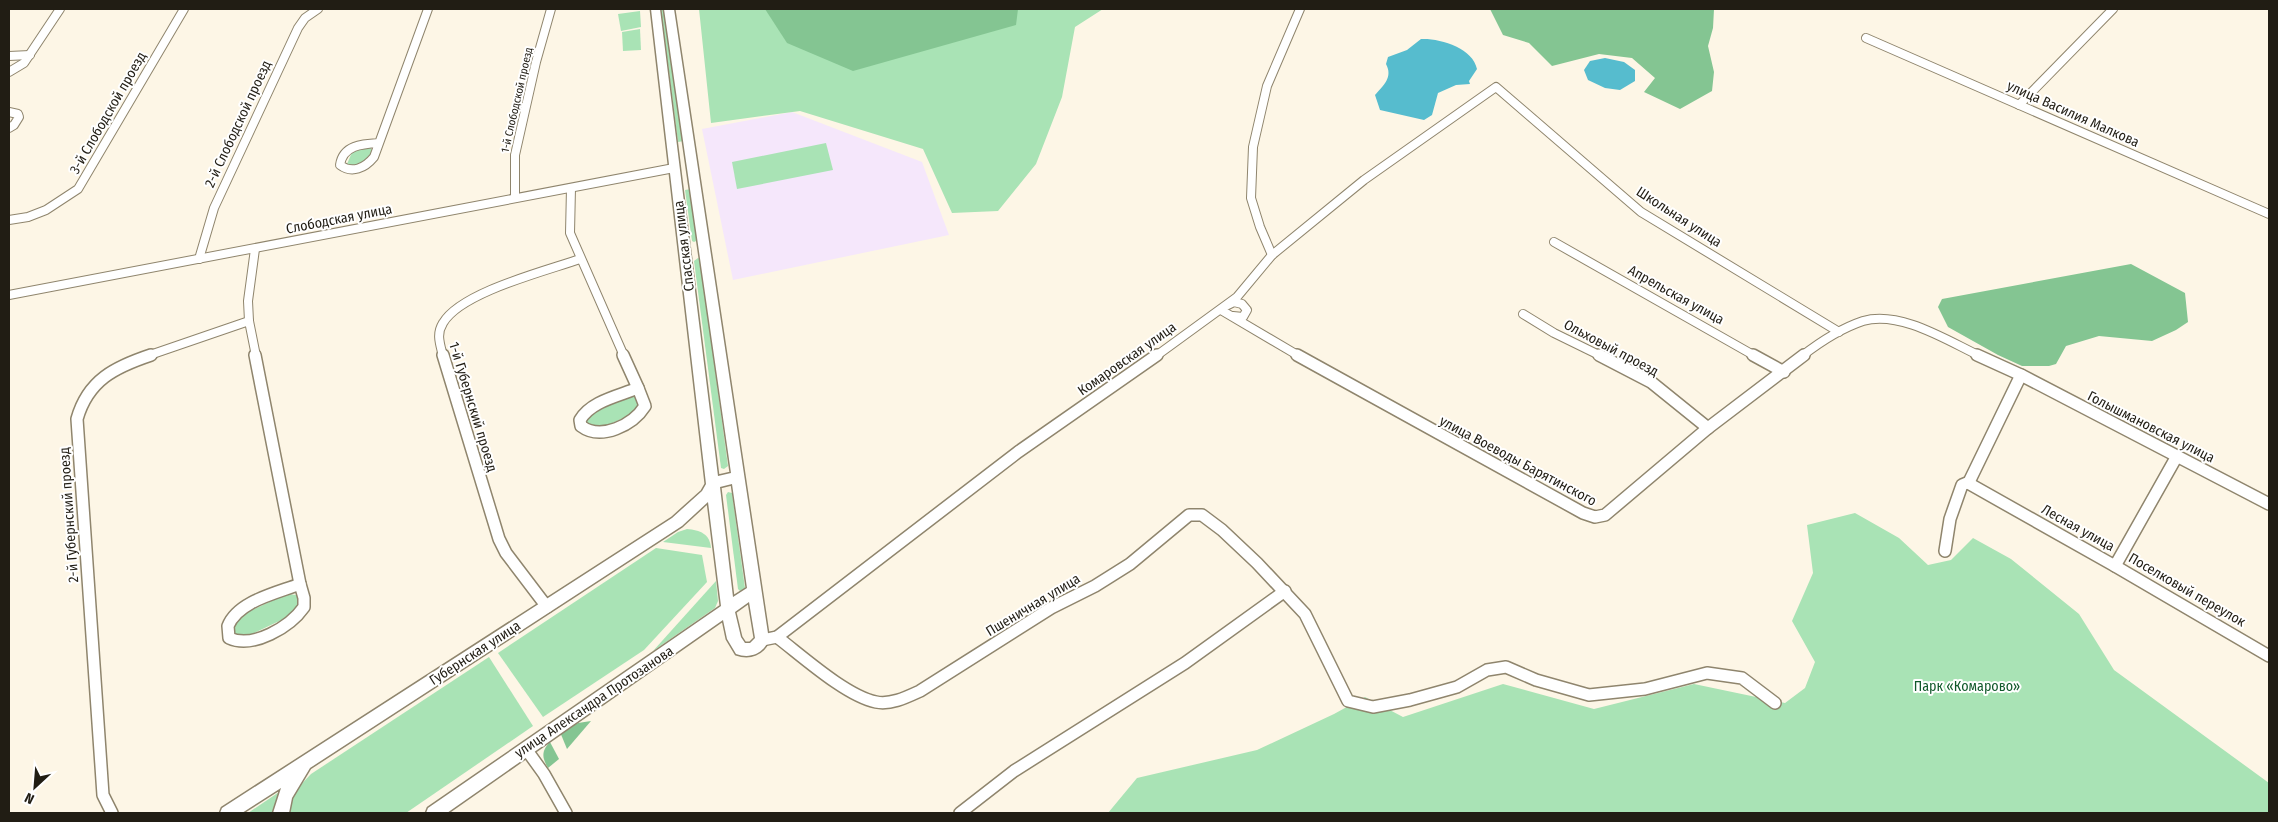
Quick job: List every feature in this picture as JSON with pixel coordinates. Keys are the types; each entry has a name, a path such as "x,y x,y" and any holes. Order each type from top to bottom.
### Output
{"street":[{"path":"9,72 21,67 60,9"},
{"name":"3-й Слободской проезд","path":"9,220 43,212 63,201 78,189 184,9"},
{"name":"2-й Слободской проезд","path":"199,259 214,208 294,36 305,18 318,9"},
{"path":"379,143 362,144 349,148 341,156 340,165 347,170 366,165 374,157 428,9"},
{"name":"1-й Слободской проезд","path":"515,198 515,155 536,62 551,9"},
{"name":"Спасская улица","path":"655,9 728,610 734,639 741,649 753,649 762,640 670,9"},
{"path":"1272,255 1258,224 1250,196 1252,143 1260,106 1276,60 1300,9"},
{"path":"2019,105 2113,9"},
{"name":"улица Василия Малкова","path":"1866,38 2269,214"},
{"path":"9,56 30,55"},
{"name":"Комаровская улица","path":"762,640 777,637 1018,452 1222,309 1256,277 1272,255 1364,180 1496,87"},
{"name":"Школьная улица","path":"1496,87 1641,212 1839,332"},
{"path":"9,112 18,114 19,117 14,125 9,128"},
{"name":"Слободская улица","path":"9,295 674,168"},
{"path":"571,188 570,233 580,259 638,388 645,406 637,417 598,433 590,433 581,426 580,420 588,409 638,388"},
{"name":"Апрельская улица","path":"1554,242 1784,372"},
{"path":"684,249 704,246"},
{"path":"255,249 248,300 249,321 300,584 304,607 292,621 244,642 235,642 229,638 226,633 227,625 239,611 300,584"},
{"name":"1-й Губернский проезд","path":"547,606 506,553 499,539 438,340 442,324 464,302 580,259"},
{"path":"1222,309 1234,302 1242,304 1247,310 1243,317 1232,316"},
{"name":"улица Воеводы Барятинского","path":"1222,309 1433,431 1595,517 1605,514 1708,428 1820,343 1864,321 1891,320 1917,326"},
{"name":"Ольховый проезд","path":"1523,314 1554,333 1651,382 1708,428"},
{"name":"2-й Губернский проезд","path":"112,813 103,795 78,439 78,411 88,392 118,368 144,357 249,321"},
{"name":"Голышмановская улица","path":"1917,326 2021,375 2269,504"},
{"path":"1945,551 1950,519 1962,485 1968,483 2021,375"},
{"name":"Лесная улица","path":"1968,483 2115,566 2177,456"},
{"path":"713,483 738,477"},
{"name":"Губернская улица","path":"228,813 677,522 707,495 713,483"},
{"name":"Пшеничная улица","path":"777,637 846,689 875,702 900,700 920,692 1051,608 1095,586 1130,564 1189,515 1202,515 1222,530 1306,614 1348,701 1373,707 1457,687 1487,670 1506,667 1536,680 1589,695 1645,689 1707,673 1742,678 1775,704"},
{"name":"Поселковый переулок","path":"2115,566 2269,656"},
{"name":"улица Александра Протозанова","path":"434,813 754,591"},
{"path":"960,813 1014,771 1185,663 1285,591"},
{"path":"526,748 544,774 566,813"},
{"path":"281,813 281,804 295,778 311,759"}],"shaded area":[{"path":"792,112 922,162 949,235 733,280 702,129"}],"green space":[{"path":"661,9 666,9 684,141 678,142"},
{"path":"699,9 1103,9 1075,27 1062,97 1036,164 998,211 952,213 923,149 800,111 711,123"},
{"path":"765,9 1018,9 1016,25 853,71 787,43"},
{"path":"1490,9 1714,9 1713,28 1708,46 1714,72 1712,91 1680,109 1644,92 1655,78 1632,58 1599,54 1552,66 1529,43 1503,35"},
{"path":"640,11 641,27 621,31 618,14"},
{"path":"640,29 641,50 623,51 622,32"},
{"path":"826,143 833,170 737,189 732,162"},
{"path":"370,147 372,150 369,160 355,168 347,164 353,150"},
{"path":"691,189 698,240 694,242 692,241 685,190"},
{"path":"698,258 700,259 728,466 724,469 721,468 694,261"},
{"path":"2131,264 2185,293 2188,322 2152,341 2099,336 2066,346 2056,364 2049,366 2022,366 1998,355 1948,327 1938,307 1942,299"},
{"path":"633,396 642,402 636,412 602,428 586,427 585,419 592,412"},
{"path":"728,492 732,493 745,588 740,591 738,589 726,495"},
{"name":"Парк «Комарово»","path":"1855,513 1899,538 1928,565 1951,560 1973,538 2011,559 2079,614 2114,670 2269,783 2269,813 1108,813 1137,778 1257,750 1334,714 1365,697 1403,717 1503,684 1594,709 1694,684 1785,703 1805,688 1815,662 1792,621 1813,573 1807,525"},
{"path":"687,529 696,530 704,534 709,539 711,548 663,542 678,532"},
{"path":"656,548 702,555 707,582 644,650 543,717 498,653"},
{"path":"716,581 718,601 715,608 653,651"},
{"path":"286,594 297,595 301,601 292,615 250,635 241,637 232,633 233,623 242,615"},
{"path":"489,657 533,726 406,813 287,813 296,792 311,774"},
{"path":"591,721 567,749 560,732 578,723"},
{"path":"550,742 559,759 548,768 543,755 545,748"},
{"path":"285,788 275,813 248,813"}],"water":[{"path":"1421,39 1437,40 1455,46 1469,55 1477,69 1469,81 1470,84 1456,85 1438,93 1432,115 1424,120 1380,110 1375,95 1388,77 1389,73 1386,64 1388,57 1407,50"},
{"path":"1605,58 1624,62 1635,70 1635,81 1620,90 1605,88 1588,80 1584,70 1590,61"}]}
